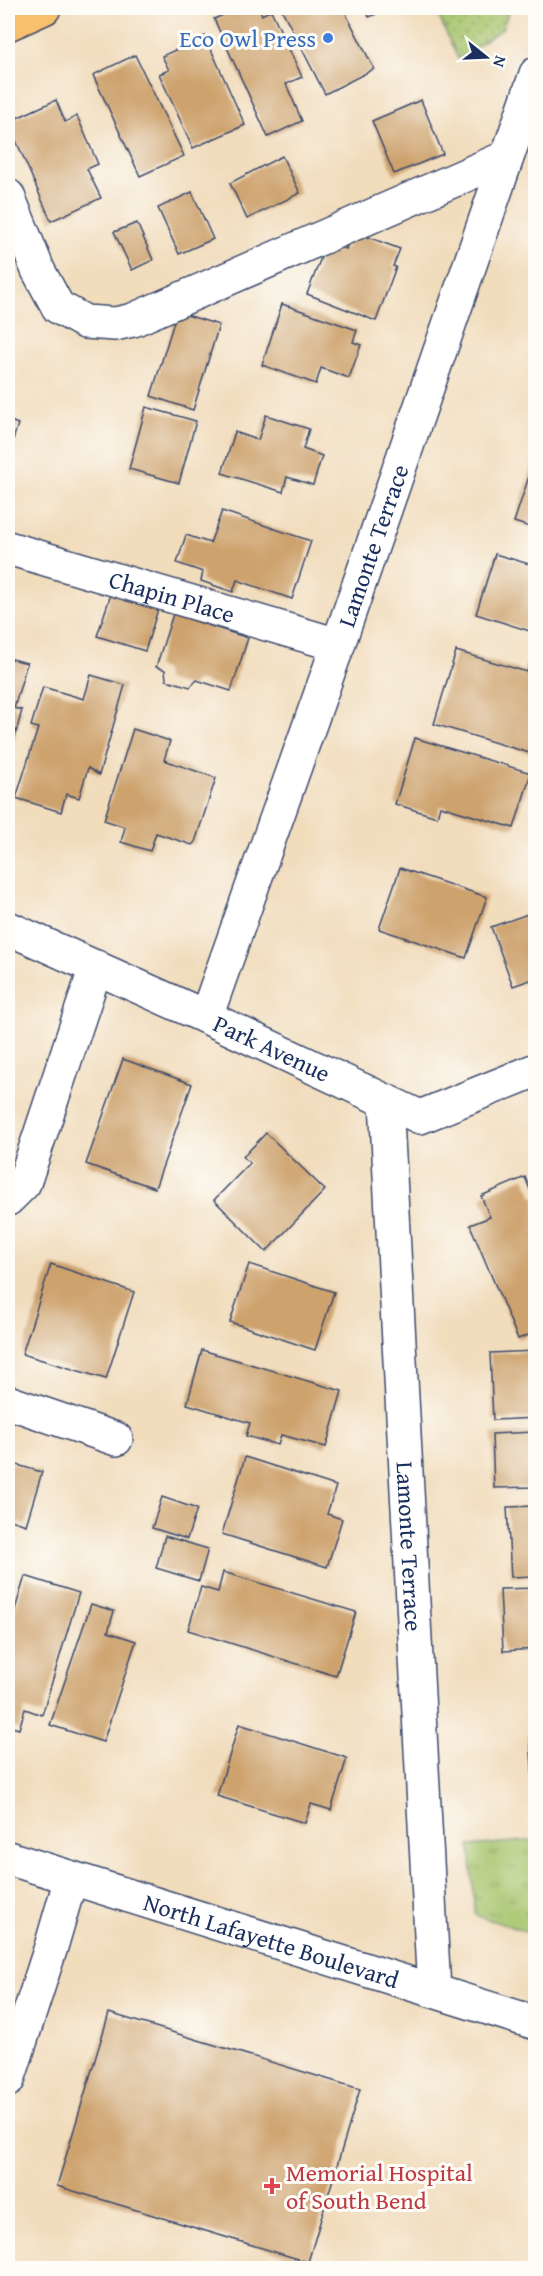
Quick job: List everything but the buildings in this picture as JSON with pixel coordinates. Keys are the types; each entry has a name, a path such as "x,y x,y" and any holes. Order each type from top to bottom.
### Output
{"main road":[{"path":"8,24 44,8"}],"street":[{"name":"Lamonte Terrace","path":"206,1017 536,74"},
{"path":"8,196 38,270 58,307 85,322 115,324 133,320 507,157"},
{"name":"Chapin Place","path":"8,548 338,645"},
{"name":"Park Avenue","path":"8,928 420,1117 536,1070"},
{"path":"8,1199 24,1183 96,967"},
{"name":"Lamonte Terrace","path":"387,1101 432,1913 434,1991"},
{"path":"8,1402 116,1438"},
{"name":"North Lafayette Boulevard","path":"8,1858 536,2023"},
{"path":"8,2080 71,1878"}],"green space":[{"path":"435,8 510,8 502,29 458,59"},
{"path":"535,1840 535,1935 475,1915 470,1846"}],"place":[{"name":"Eco Owl Press","path":"328,38"},
{"name":"Memorial Hospital of South Bend","path":"272,2186"}]}
